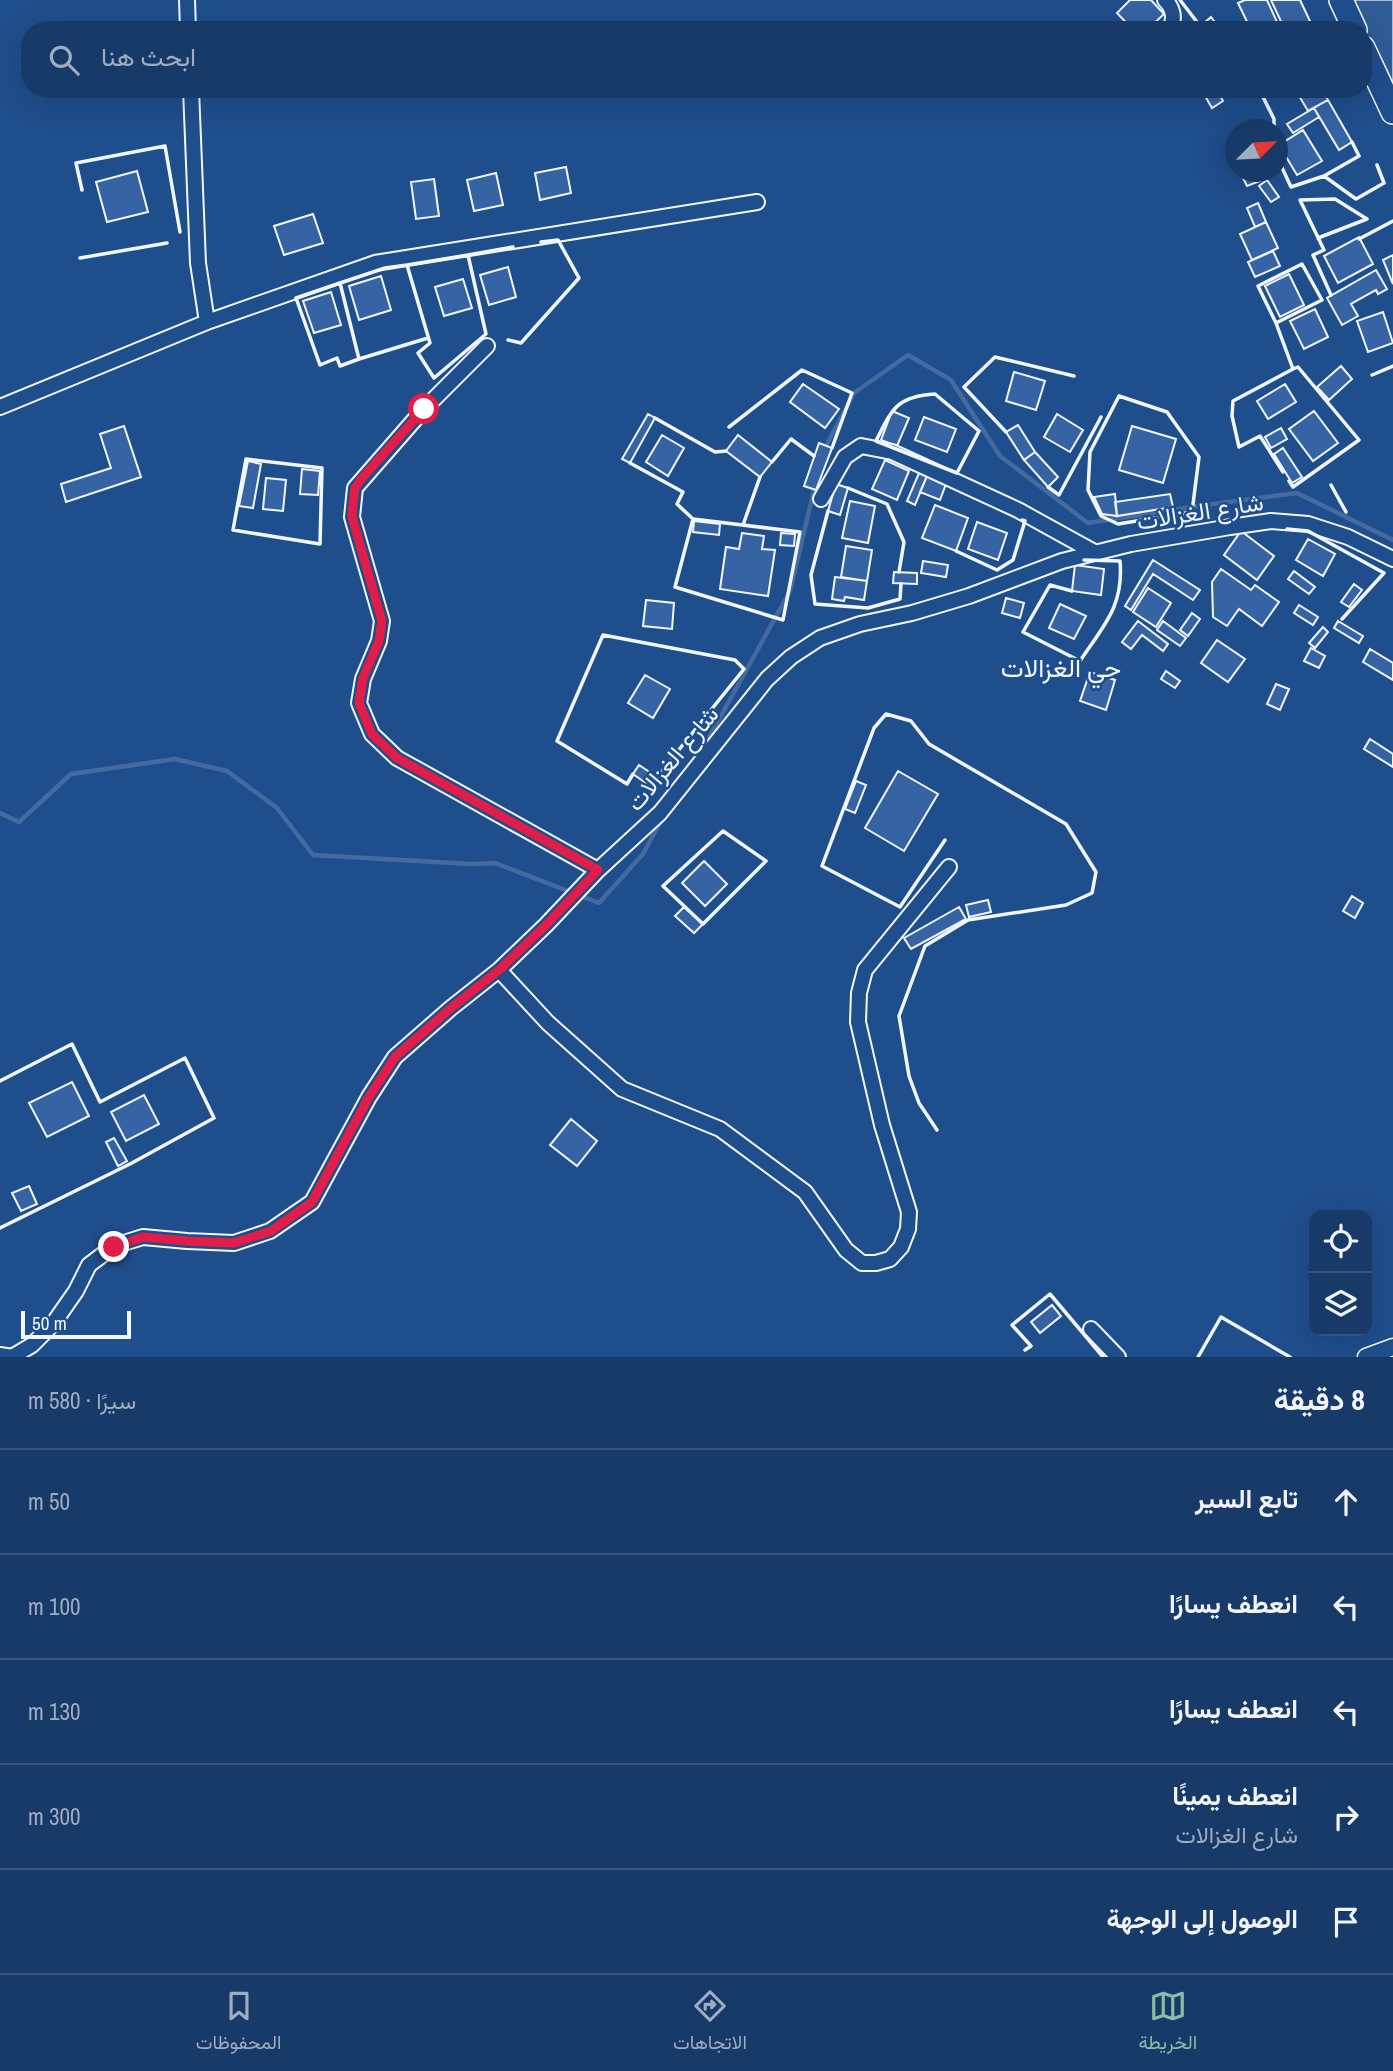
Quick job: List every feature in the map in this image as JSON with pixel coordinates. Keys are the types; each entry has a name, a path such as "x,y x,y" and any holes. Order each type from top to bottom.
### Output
{"highway":[{"path":"1341,0 1351,21"},
{"path":"1372,67 1393,112"}],"street":[{"path":"187,0 188,21"},
{"path":"1165,0 1171,6 1174,21"},
{"path":"191,98 198,263 207,323"},
{"path":"0,407 207,323 375,263 757,202"},
{"path":"487,346 424,409 355,488 352,517 382,621 379,641 363,678 359,703 372,734 397,758 598,870"},
{"path":"821,499 845,457 861,446 878,449 892,452 1018,510 1094,552"},
{"name":"شارع الغزالات","path":"0,1355 12,1357 32,1345 53,1324 76,1291 89,1265 114,1247 143,1237 234,1243 271,1231 312,1202 369,1097 395,1057 499,970 598,870 660,813 767,679 791,657 820,638 860,624 912,613 969,596 1062,561 1094,552 1271,521 1308,524 1348,537 1393,559"},
{"path":"499,970 548,1023 622,1089 720,1129 805,1192 846,1250 862,1263 876,1263 890,1259 901,1247 908,1229 909,1212 883,1125 858,1022 859,993 864,970 949,867"},
{"path":"1091,1329 1118,1357"},
{"path":"1366,1357 1393,1347"}],"shaded area":[{"path":"1345,0 1393,0 1393,95 1372,53 1372,21 1356,21"}],"building":[{"path":"1130,0 1151,0 1164,14 1157,21 1125,21 1117,13"},
{"path":"1245,0 1267,0 1277,21 1247,21 1238,3"},
{"path":"1271,0 1300,0 1310,21 1281,21"},
{"path":"1206,98 1221,98 1223,101 1212,108"},
{"path":"1300,98 1327,98 1328,100 1308,111"},
{"path":"1328,100 1352,142 1339,150 1314,108"},
{"path":"1314,108 1319,117 1293,133 1288,123"},
{"path":"1303,130 1322,161 1297,175 1288,160 1288,139"},
{"path":"566,167 571,193 540,200 535,173"},
{"path":"137,171 148,212 107,222 96,182"},
{"path":"496,173 503,205 474,211 467,180"},
{"path":"434,179 439,216 416,219 411,182"},
{"path":"1268,182 1279,197 1271,202 1259,186"},
{"path":"1258,203 1266,222 1255,227 1247,208"},
{"path":"313,214 323,243 284,255 274,226"},
{"path":"1266,222 1278,248 1252,260 1240,234"},
{"path":"1359,237 1373,264 1338,283 1324,256"},
{"path":"1273,251 1280,266 1255,277 1248,262"},
{"path":"1393,255 1393,284 1383,260"},
{"path":"508,267 516,297 489,305 480,275"},
{"path":"1376,270 1387,289 1378,294 1376,290 1351,304 1358,316 1342,325 1327,298"},
{"path":"1289,274 1304,305 1280,317 1265,286"},
{"path":"381,276 391,310 359,320 349,286"},
{"path":"463,279 472,308 444,316 435,287"},
{"path":"331,292 341,325 314,333 303,301"},
{"path":"1315,309 1328,337 1304,349 1290,321"},
{"path":"1383,312 1393,343 1368,352 1357,321"},
{"path":"1341,366 1352,379 1329,400 1317,387"},
{"path":"1014,372 1045,381 1036,410 1006,401"},
{"path":"803,384 839,409 825,428 790,402"},
{"path":"1285,384 1296,402 1268,419 1257,401"},
{"path":"892,411 909,418 897,446 881,440"},
{"path":"1314,411 1338,443 1313,461 1289,429"},
{"path":"648,414 655,418 630,463 622,459"},
{"path":"1057,414 1083,430 1070,452 1044,437"},
{"path":"924,417 956,429 947,452 915,440"},
{"path":"1018,425 1035,452 1024,460 1006,432"},
{"path":"124,426 141,477 66,502 61,484 111,468 100,434"},
{"path":"1132,426 1176,439 1163,483 1119,470"},
{"path":"1281,428 1287,439 1271,448 1265,437"},
{"path":"662,435 684,448 668,476 646,462"},
{"path":"738,435 772,462 760,477 726,451"},
{"path":"819,443 832,448 816,490 804,486"},
{"path":"1283,448 1302,477 1292,483 1274,454"},
{"path":"1035,452 1058,477 1048,487 1024,460"},
{"path":"885,460 909,471 897,500 872,489"},
{"path":"248,461 261,464 253,508 239,506"},
{"path":"302,469 320,471 318,495 300,494"},
{"path":"919,473 927,476 915,505 907,501"},
{"path":"927,476 946,484 940,500 920,492"},
{"path":"266,478 286,480 283,511 263,509"},
{"path":"836,484 848,488 840,515 828,511"},
{"path":"1115,494 1117,516 1102,514 1094,497"},
{"path":"1170,494 1173,507 1117,516 1115,502"},
{"path":"850,501 875,506 868,543 842,538"},
{"path":"935,505 968,518 956,551 922,538"},
{"path":"694,521 720,524 719,535 693,532"},
{"path":"977,522 1007,533 998,560 968,549"},
{"path":"1241,531 1274,556 1257,580 1224,555"},
{"path":"742,533 764,536 762,549 775,550 768,596 720,589 726,547 739,549"},
{"path":"781,533 795,534 794,546 780,545"},
{"path":"1308,539 1335,554 1323,576 1296,560"},
{"path":"846,546 872,550 867,581 841,577"},
{"path":"1153,560 1200,590 1193,600 1153,574 1131,610 1125,606"},
{"path":"923,561 948,565 946,577 921,573"},
{"path":"1075,565 1104,569 1101,595 1072,591"},
{"path":"1221,569 1251,590 1255,585 1279,602 1262,626 1239,609 1227,626 1213,617 1212,582"},
{"path":"1294,571 1315,587 1309,594 1288,579"},
{"path":"894,572 917,573 917,584 893,583"},
{"path":"835,577 867,581 864,600 845,597 844,601 832,599"},
{"path":"1354,584 1362,590 1349,607 1341,602"},
{"path":"1148,588 1171,603 1156,627 1133,612"},
{"path":"1006,598 1024,603 1020,618 1002,613"},
{"path":"646,600 674,603 672,629 643,626"},
{"path":"1060,604 1086,616 1074,639 1049,628"},
{"path":"1299,605 1318,617 1313,625 1294,613"},
{"path":"1192,613 1200,619 1188,636 1180,630"},
{"path":"1138,621 1168,644 1163,651 1142,635 1131,649 1122,642"},
{"path":"1163,621 1186,638 1180,646 1157,630"},
{"path":"1338,621 1363,636 1359,643 1334,628"},
{"path":"1323,627 1328,632 1315,648 1309,643"},
{"path":"1217,640 1245,659 1228,682 1201,663"},
{"path":"1311,648 1325,656 1319,668 1304,661"},
{"path":"1370,649 1393,663 1393,680 1363,662"},
{"path":"1166,671 1180,681 1175,688 1161,679"},
{"path":"1090,672 1115,680 1106,710 1080,701"},
{"path":"645,675 670,689 653,718 628,703"},
{"path":"1276,684 1289,689 1280,710 1267,704"},
{"path":"1370,739 1393,754 1393,767 1364,749"},
{"path":"639,765 657,777 650,786 633,774"},
{"path":"898,771 938,794 904,851 865,828"},
{"path":"856,781 866,785 855,813 845,809"},
{"path":"704,861 727,884 705,906 682,883"},
{"path":"1352,896 1363,903 1355,918 1343,911"},
{"path":"988,900 991,912 969,917 966,905"},
{"path":"684,907 703,924 694,933 675,916"},
{"path":"959,907 966,919 911,949 904,938"},
{"path":"72,1082 89,1116 47,1137 29,1103"},
{"path":"144,1095 159,1124 126,1141 111,1112"},
{"path":"571,1119 597,1141 577,1166 550,1145"},
{"path":"114,1138 127,1161 118,1166 106,1142"},
{"path":"29,1186 37,1204 21,1211 12,1193"},
{"path":"1052,1305 1061,1316 1040,1333 1031,1322"}],"waterway":[{"path":"824,450 854,393 908,355 951,380 1000,456 1088,523 1297,493 1393,540"},
{"path":"701,752 790,591 815,486"},
{"path":"0,813 19,822 71,774 175,759 227,771 277,808 313,855 495,863 599,903 643,854 663,817"}],"wall":[{"path":"1180,0 1196,21"},
{"path":"1264,98 1274,119"},
{"path":"1288,181 1291,187 1324,176 1359,156 1352,142"},
{"path":"82,190 76,163 165,146 180,232"},
{"path":"1324,176 1356,199 1384,183 1377,165"},
{"path":"1318,238 1367,219 1335,199 1300,200 1324,250 1313,255 1331,295"},
{"path":"1359,239 1393,221"},
{"path":"508,340 521,343 579,278 558,240 541,242"},
{"path":"80,258 167,243"},
{"path":"468,255 407,265 430,343 418,353 434,378 486,334 468,255 513,247"},
{"path":"1302,264 1322,300 1276,323 1258,286 1302,264"},
{"path":"407,265 385,268 340,283 359,359 428,338"},
{"path":"340,283 296,298 320,365 337,358 340,366 359,359"},
{"path":"1276,323 1293,369 1233,401 1232,416 1239,447 1260,436 1283,472"},
{"path":"1006,432 964,387 995,357 1074,376"},
{"path":"1372,375 1393,366"},
{"path":"1289,481 1293,487 1359,440 1298,367 1293,369"},
{"path":"729,427 802,370 852,393 832,448"},
{"path":"935,394 979,431 957,473 876,441 897,406 912,398 935,394"},
{"path":"1119,396 1167,412 1199,457 1192,512 1118,524 1101,516 1088,490 1090,452 1119,396"},
{"path":"1048,487 1059,495 1101,417"},
{"path":"655,418 715,452 726,451"},
{"path":"772,462 791,439 814,456"},
{"path":"246,459 322,468 320,544 233,530 246,459"},
{"path":"630,463 683,492 677,504 693,519 800,532 783,620 675,587 693,519"},
{"path":"743,525 760,477"},
{"path":"1331,485 1346,512"},
{"path":"848,488 887,504 904,542 899,572"},
{"path":"828,511 811,575 815,604 868,608 900,599 901,584"},
{"path":"956,551 997,570 1013,560 1025,521 1022,520"},
{"path":"1287,529 1308,531 1384,573 1342,619"},
{"path":"1072,591 1050,585 1023,632 1080,661 1111,614 1119,591 1120,577 1120,561 1084,560"},
{"path":"633,774 627,784 557,741 603,635 735,660 744,669 657,777"},
{"path":"937,1130 919,1103 909,1076 899,1016 925,946 968,920 1066,905 1092,893 1096,872 1066,824 929,744 911,721 886,714 874,728 822,866 900,907 945,840"},
{"path":"723,831 766,861 703,924 663,886 723,831"},
{"path":"0,1081 72,1044 100,1102 185,1058 214,1118 130,1164 0,1228"},
{"path":"1025,1350 1031,1346 1012,1325 1050,1294 1103,1357"},
{"path":"1198,1357 1221,1317 1290,1357"}],"district":[{"name":"حي الغزالات","path":"1061,667"}],"route":[{"path":"114,1247 143,1237 234,1243 271,1231 312,1202 369,1097 395,1057 499,970 598,870 397,758 372,734 359,703 363,678 379,641 382,621 352,517 355,488 424,409"}]}
